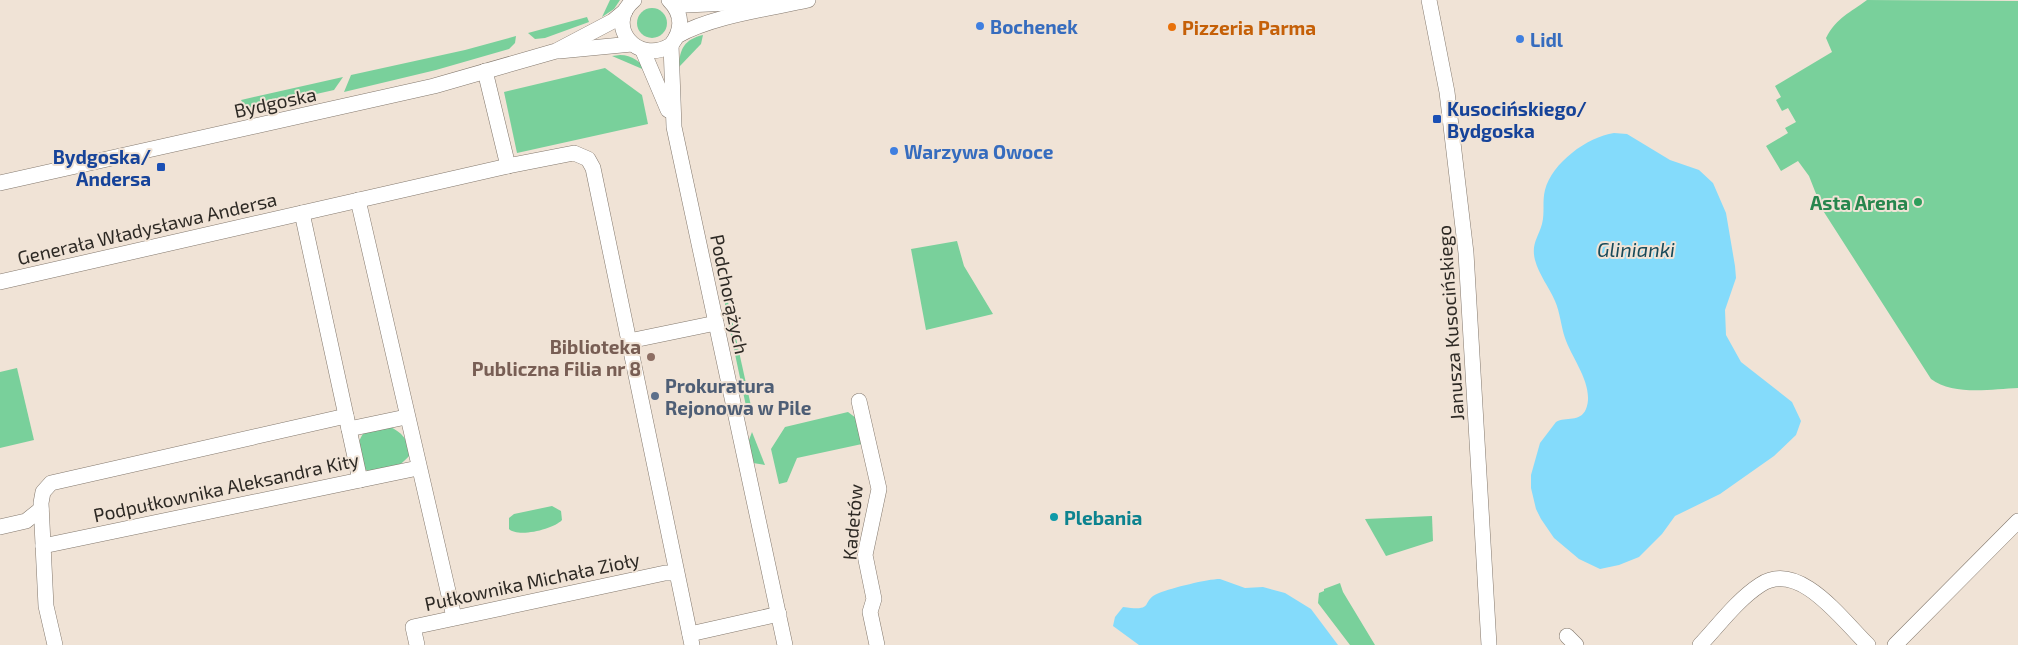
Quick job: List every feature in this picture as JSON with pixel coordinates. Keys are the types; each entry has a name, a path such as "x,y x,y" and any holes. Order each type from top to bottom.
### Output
{"street":[{"path":"669,0 686,5 787,0"},
{"name":"Podchorążych","path":"669,0 679,14 680,29 674,41 674,127 785,645"},
{"path":"674,41 703,24 808,0"},
{"name":"Janusza Kusocińskiego","path":"1429,0 1447,92 1466,243 1489,645"},
{"name":"Podchorążych","path":"629,4 623,28 638,48 674,127"},
{"name":"Bydgoska","path":"0,183 391,97 556,51 613,21 629,4"},
{"name":"Bydgoska","path":"556,51 638,48 659,51 674,41"},
{"path":"485,71 508,166"},
{"name":"Generała Władysława Andersa","path":"0,282 508,166 574,153 584,156 591,163 691,640"},
{"path":"358,200 406,416 454,617"},
{"name":"Generała Władysława Andersa","path":"302,213 360,480"},
{"path":"629,341 716,323"},
{"name":"Kadetów","path":"859,401 879,489 866,555 874,599 870,612 877,645"},
{"path":"55,645 46,606 41,509 42,495 52,483 348,422 406,416"},
{"name":"Podpułkownika Aleksandra Kity","path":"42,546 418,468"},
{"path":"0,527 26,520 41,509"},
{"path":"1895,645 2018,521"},
{"name":"Pułkownika Michała Zioły","path":"417,645 414,627 666,573 676,573"},
{"path":"1700,645 1758,586 1771,580 1782,579 1796,581 1810,589 1868,645"},
{"path":"691,640 779,614"}],"green space":[{"path":"610,0 620,0 614,9 602,17"},
{"name":"Asta Arena","path":"1867,0 2018,1 2018,388 1961,390 1950,388 1931,379 1822,209 1809,176 1798,161 1781,171 1766,146 1788,133 1785,128 1796,122 1788,108 1782,111 1776,100 1781,97 1775,86 1832,52 1826,38 1830,31 1844,16"},
{"path":"652,8 663,12 667,23 663,34 652,38 641,34 637,23 641,12"},
{"path":"587,17 589,22 545,38 535,39 528,33"},
{"path":"703,35 701,44 679,67 680,55 687,42"},
{"path":"516,36 515,43 509,49 436,70 344,92 351,75 465,50"},
{"path":"620,55 636,60 647,71 612,56"},
{"path":"605,68 642,95 648,124 517,153 504,92"},
{"path":"343,77 334,90 250,109 246,109 241,100"},
{"path":"957,241 964,266 993,314 926,330 911,249"},
{"path":"725,295 753,415 746,406 725,307"},
{"path":"17,368 34,440 0,448 0,372"},
{"path":"848,412 856,418 862,444 797,458 787,482 779,484 771,449 785,427"},
{"path":"388,426 404,437 410,455 402,463 391,469 376,473 369,472 364,468 359,456 358,449 361,437 367,431"},
{"path":"752,432 765,465 753,463 749,440"},
{"path":"552,506 561,511 562,520 558,523 544,529 520,533 509,529 509,518 514,514"},
{"path":"1432,516 1433,541 1386,556 1365,519"},
{"path":"1340,583 1343,592 1375,645 1350,645 1318,603 1319,593"}],"water":[{"name":"Glinianki","path":"1614,133 1627,134 1670,160 1699,170 1713,183 1726,213 1735,266 1736,278 1725,310 1726,335 1741,362 1792,402 1801,421 1796,435 1774,456 1720,494 1675,516 1662,534 1639,557 1619,565 1600,569 1579,559 1554,538 1536,509 1531,488 1531,475 1540,443 1556,422 1580,416 1586,409 1588,400 1588,391 1582,373 1568,346 1555,301 1537,265 1534,250 1543,220 1545,190 1555,170 1582,146 1604,135"},
{"path":"1220,579 1245,588 1263,587 1285,593 1311,609 1338,645 1139,645 1113,626 1115,617 1123,607 1144,607 1153,596 1159,593 1207,580"}],"place":[{"name":"Bochenek","path":"980,26"},
{"name":"Pizzeria Parma","path":"1172,27"},
{"name":"Lidl","path":"1520,39"},
{"name":"Kusocińskiego/ Bydgoska","path":"1437,119"},
{"name":"Warzywa Owoce","path":"894,151"},
{"name":"Bydgoska/ Andersa","path":"161,167"},
{"name":"Asta Arena","path":"1918,202"},
{"name":"Biblioteka Publiczna Filia nr 8","path":"651,357"},
{"name":"Prokuratura Rejonowa w Pile","path":"655,396"},
{"name":"Plebania","path":"1054,517"}]}
